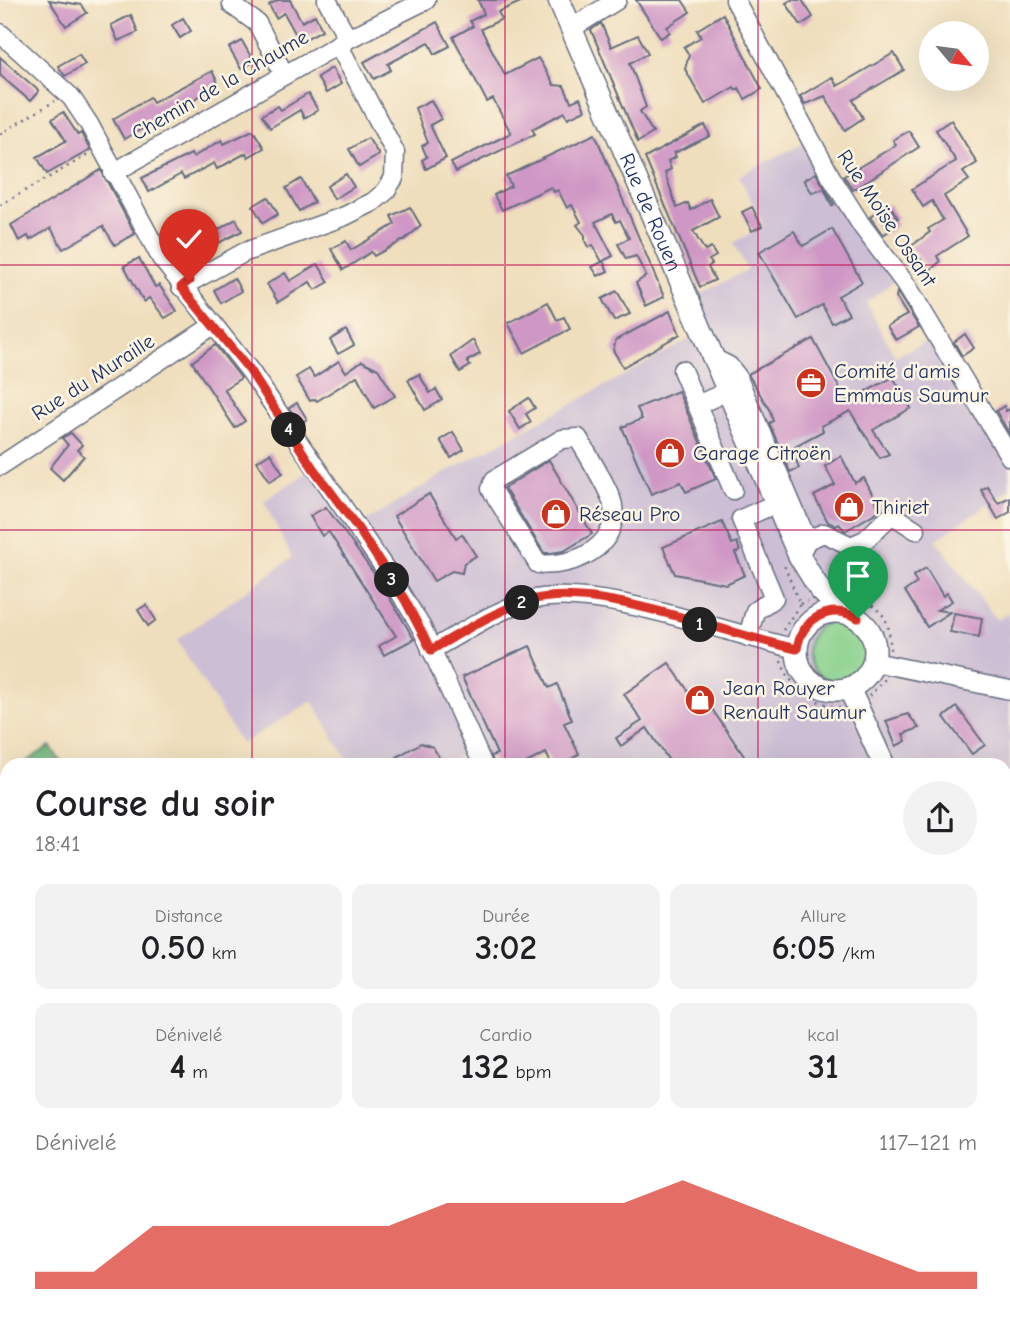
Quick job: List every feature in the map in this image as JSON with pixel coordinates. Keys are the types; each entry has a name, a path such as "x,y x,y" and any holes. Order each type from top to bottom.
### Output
{"main road":[{"name":"Rue de Rouen","path":"559,0 740,425 746,454 773,507 814,605"},
{"name":"Rue de Rouen","path":"773,507 803,548 814,605"},
{"path":"814,605 830,611 842,611 858,618 867,626 881,664 869,673 853,695 827,689 808,679 788,647 798,639 814,605"},
{"path":"853,695 881,758"}],"street":[{"path":"181,287 245,252 345,216 373,202 386,192 394,178 395,152 343,41 327,0"},
{"name":"Chemin de la Chaume","path":"113,173 343,41 426,0"},
{"path":"572,28 617,0"},
{"name":"Rue Moïse Ossant","path":"735,0 831,177 862,226 907,286 1010,457"},
{"path":"232,5 257,23 284,74"},
{"path":"0,33 67,93 89,124 140,224 181,287 250,371 313,468 357,527 410,609 480,758"},
{"name":"Rue du Muraille","path":"0,466 212,326"},
{"path":"711,357 729,366 737,376 803,548 824,533 851,546 865,540 889,517 895,517 916,530"},
{"path":"682,370 733,490"},
{"path":"697,405 726,392"},
{"path":"578,438 613,506 608,533 595,551 556,566 538,564 491,489 494,480 562,439 578,438"},
{"path":"748,637 755,611 774,598 741,519 773,507"},
{"path":"556,566 560,596"},
{"path":"431,650 505,609 560,596 640,608 788,647"},
{"path":"881,664 1010,690"}],"path":[{"path":"0,134 67,93"},
{"path":"0,205 101,148"},
{"path":"838,587 880,612 891,626 881,664 886,679 869,696 853,695 844,708 823,704 806,696 784,669 788,647 783,630 800,604 814,605 838,587"}],"shaded area":[{"path":"810,139 900,276 866,303 895,356 936,337 1010,457 1010,489 936,540 997,620 1010,612 1010,758 570,758 558,728 492,758 461,758 460,754 455,758 346,758 312,701 241,744 177,640 292,558 264,501 313,468 357,527 445,473 701,333 688,301 747,270 733,243 764,226 739,176"}],"green space":[{"path":"830,622 842,622 857,630 865,645 865,657 857,672 842,680 830,680 815,672 807,657 807,645 815,630"},
{"path":"50,746 58,758 32,758"}],"building":[{"path":"49,0 82,5 87,13 66,26"},
{"path":"278,0 290,0 302,22 315,15 322,30 300,42 284,13 276,18 269,5"},
{"path":"478,0 525,0 498,12 502,19 481,29 505,75 538,58 554,85 564,86 571,102 580,98 585,110 568,118 565,112 532,129 535,134 456,172 451,163 511,133 493,99 487,102 453,37 473,26 470,21 484,14"},
{"path":"636,0 682,0 690,12 667,27 670,32 661,38"},
{"path":"802,0 813,17 801,25 786,3"},
{"path":"723,14 762,89 745,99 739,88 736,90 734,87 705,104 685,69 689,55 684,47 701,37 697,30"},
{"path":"131,15 138,32 118,41 111,25"},
{"path":"183,18 191,31 180,38 172,25"},
{"path":"437,22 450,46 435,54 429,42 388,64 391,70 374,79 364,62"},
{"path":"601,23 611,47 638,35 648,53 630,63 646,107 640,111 653,133 638,142 591,30"},
{"path":"242,41 254,62 241,69 229,48"},
{"path":"894,53 904,70 853,100 863,118 845,130 825,96 805,104 800,96 832,77 837,86"},
{"path":"79,54 85,64 65,76 58,66"},
{"path":"0,57 39,91 30,101 0,75"},
{"path":"332,68 341,84 326,93 317,77"},
{"path":"212,71 219,85 124,139 113,119 150,97 153,102"},
{"path":"308,94 318,110 304,118 300,110 270,128 262,115 278,106 281,110"},
{"path":"431,100 441,119 430,125 446,158 426,169 422,160 427,157 422,146 428,143 415,108"},
{"path":"63,112 78,135 81,133 90,150 47,174 37,157 66,141 52,119"},
{"path":"951,120 977,163 963,172 969,180 944,196 968,236 937,256 940,262 930,270 910,247 930,232 928,229 943,220 932,201 923,207 912,189 956,161 936,130"},
{"path":"705,125 710,136 674,153 676,157 668,161 671,169 665,173 677,208 688,203 691,210 710,199 719,217 693,231 705,251 711,248 716,256 709,260 712,264 708,267 715,280 700,287 645,158"},
{"path":"253,130 264,148 248,157 246,153 217,169 214,163 184,179 181,174 149,192 142,178 191,154 193,157 222,140 224,144"},
{"path":"909,131 919,147 853,190 844,176 896,145 893,140"},
{"path":"595,134 664,297 646,306 636,283 646,276 636,256 626,259 618,244 629,238 620,220 616,222 612,214 595,222 613,256 603,261 608,271 598,276 592,267 602,262 593,245 588,247 585,235 577,225 581,222 572,205 567,208 558,190 554,192 551,187 502,210 494,195 511,186 506,176"},
{"path":"368,138 379,155 359,167 349,149"},
{"path":"101,170 135,234 115,245 103,226 63,249 51,228 30,240 28,236 19,241 11,225"},
{"path":"816,173 834,204 832,206 824,189 812,193 804,180"},
{"path":"346,174 354,187 334,199 327,186"},
{"path":"301,179 314,202 299,211 286,188"},
{"path":"268,197 278,214 263,223 253,206"},
{"path":"889,204 898,218 894,221 897,225 883,235 870,217"},
{"path":"410,207 421,226 404,240 374,256 371,252 343,270 331,249 346,241 351,250 395,224 391,216"},
{"path":"752,207 762,226 752,231 742,212"},
{"path":"236,219 242,231 191,257 183,243 208,228 211,234"},
{"path":"832,229 862,282 838,296 849,314 832,323 822,305 798,319 759,252 794,231 803,246"},
{"path":"139,258 155,287 159,285 177,311 165,318 149,298 144,302 124,266"},
{"path":"318,264 329,282 315,290 310,282 278,302 267,284 285,273 290,281"},
{"path":"234,278 241,291 221,303 214,290"},
{"path":"617,291 630,314 614,321 602,299"},
{"path":"897,292 919,327 896,340 887,326 907,315 896,297"},
{"path":"548,302 557,320 564,317 570,329 524,353 508,323"},
{"path":"670,311 680,334 623,367 613,350 616,340"},
{"path":"346,330 354,345 338,354 330,340"},
{"path":"965,334 974,348 962,356 954,342"},
{"path":"813,339 847,402 893,377 911,408 873,430 889,454 880,458 850,411 821,426 823,431 795,446 800,458 796,460 799,468 790,472 769,423 773,421 770,411 748,374"},
{"path":"473,340 480,354 467,361 470,366 460,372 451,356"},
{"path":"215,345 241,378 224,389 245,421 235,428 192,362"},
{"path":"339,361 346,372 362,361 378,369 395,396 374,408 357,376 317,401 310,401 296,377 309,369 314,377"},
{"path":"419,374 430,393 436,389 442,400 425,410 408,380"},
{"name":"Garage Citroën","path":"678,391 716,479 686,492 681,482 651,494 622,427 642,419 637,408"},
{"path":"529,398 535,408 526,414 531,422 520,429 509,411"},
{"path":"297,403 307,419 300,424 289,408"},
{"path":"1004,406 1006,411 1010,409 1010,435 996,411"},
{"path":"453,432 464,450 451,458 440,440"},
{"path":"71,433 82,445 77,450 84,456 63,480 50,468 68,445 62,438"},
{"path":"270,453 283,473 270,481 257,461"},
{"name":"Thiriet","path":"841,456 855,483 864,478 880,510 845,531 839,524 836,526 828,522 814,496 835,485 825,466"},
{"path":"549,460 592,534 564,551 544,553 504,488"},
{"path":"987,486 998,503 1010,497 1010,512 998,519 981,490"},
{"path":"429,494 456,538 462,534 476,556 464,563 462,573 452,571 434,581 394,516"},
{"path":"326,507 380,582 414,639 384,655 379,646 396,636 329,532 322,536 310,516"},
{"path":"722,522 732,544 737,542 740,551 735,553 745,575 726,584 675,574 663,547"},
{"path":"926,568 943,596 947,593 952,601 937,610 950,612 927,627 905,591 917,583 913,576"},
{"path":"146,605 156,620 148,626 138,610"},
{"path":"954,613 982,618 979,637 950,632"},
{"path":"530,646 549,688 557,684 572,720 564,723 579,754 573,758 548,758 546,753 536,758 492,758 497,754 462,677"},
{"path":"669,663 702,711 710,706 745,758 667,758 647,728 621,746 616,738 642,721 624,694"},
{"path":"957,707 985,745 972,754 944,717"},
{"path":"908,714 919,728 903,734 906,741 896,746 886,721"},
{"path":"421,743 433,747 439,758 398,758"}],"place":[{"name":"Comité d'amis Emmaüs Saumur","path":"811,383"},
{"name":"Garage Citroën","path":"670,453"},
{"name":"Thiriet","path":"849,507"},
{"name":"Réseau Pro","path":"556,514"},
{"name":"Jean Rouyer Renault Saumur","path":"700,700"}],"route":[{"path":"189,281 181,287 250,371 313,468 390,576 422,628 431,650 505,609 533,600 560,596 640,608 797,649 803,629 820,615 830,611 842,611 858,618"}]}
